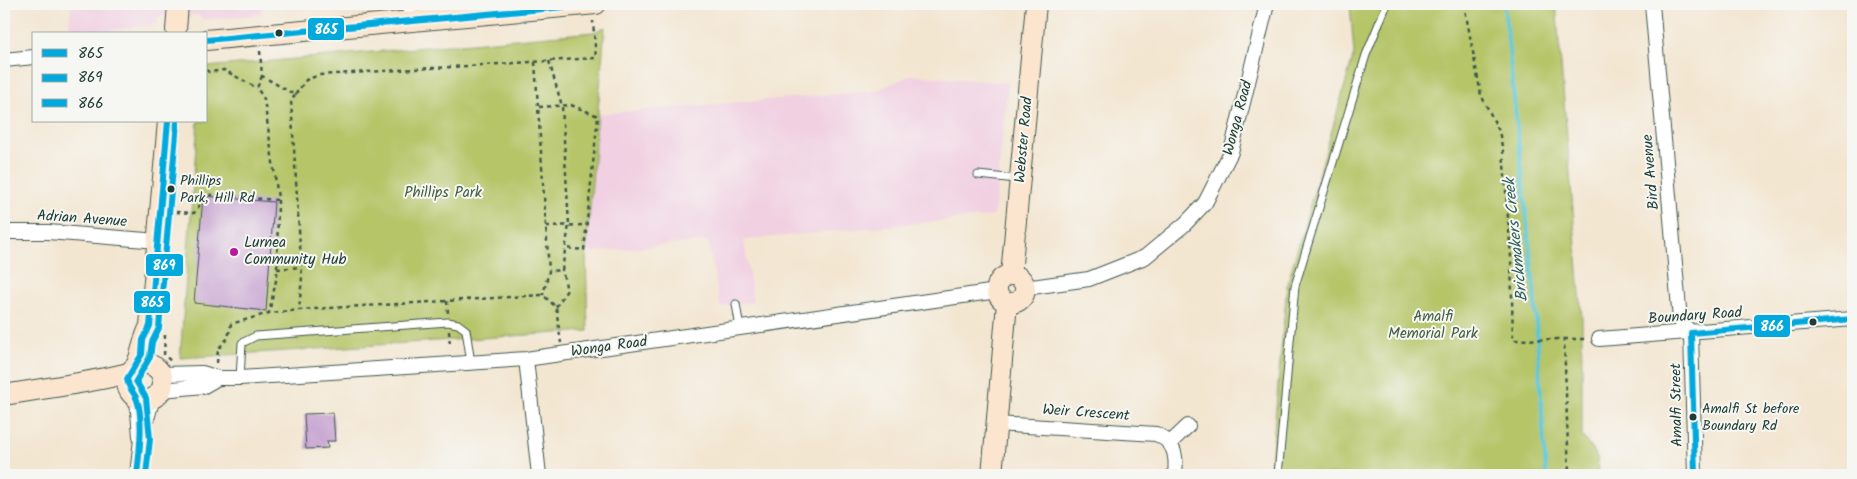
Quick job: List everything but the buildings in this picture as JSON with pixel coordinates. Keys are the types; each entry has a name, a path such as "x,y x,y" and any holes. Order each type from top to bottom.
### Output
{"street":[{"path":"175,32 178,4"},
{"name":"Webster Road","path":"1018,282 1020,180 1036,4"},
{"name":"Wonga Road","path":"1018,282 1089,278 1146,257 1205,203 1231,152 1267,4"},
{"name":"Bird Avenue","path":"1652,4 1680,320 1691,334"},
{"path":"208,40 410,13 595,12"},
{"path":"4,60 32,57"},
{"path":"137,475 149,380 158,328 158,241 168,122"},
{"name":"Adrian Avenue","path":"4,232 48,232 158,241"},
{"path":"992,475 1002,297 1020,300 1018,282"},
{"name":"Wonga Road","path":"4,395 57,388 85,380 149,380 202,373 218,378 240,378 526,359 740,328 1002,297"},
{"name":"Boundary Road","path":"1599,340 1691,334 1853,319"},
{"name":"Amalfi Street","path":"1691,334 1695,475"},
{"path":"526,359 539,475"},
{"name":"Weir Crescent","path":"996,424 1149,434 1161,436 1170,443"},
{"path":"1175,475 1175,453 1170,443 1188,426"}],"lane":[{"path":"1278,475 1295,286 1366,55 1387,4"},
{"path":"978,175 1020,180"},
{"path":"736,304 740,328"},
{"path":"240,378 242,343 256,336 442,322 458,324 466,330 471,363"}],"path":[{"path":"1464,4 1481,96 1499,131 1502,151 1511,257 1513,340 1551,338 1599,340"},
{"path":"299,310 301,267 291,101 306,80 319,75 596,58 595,12"},
{"path":"256,88 262,76 260,50"},
{"path":"549,61 562,106 569,225 562,270 567,290 556,307"},
{"path":"536,62 549,271 543,295"},
{"path":"208,71 224,70 256,88 264,99 278,200 277,269 269,313"},
{"path":"262,76 295,95"},
{"path":"538,107 571,105 598,116 584,250 565,248"},
{"path":"176,212 194,213 199,206 200,194 278,200"},
{"path":"175,219 176,203"},
{"path":"546,226 587,225"},
{"path":"277,269 301,267"},
{"path":"549,271 562,270"},
{"path":"209,364 218,363 218,350 228,338 231,324 269,313 543,295 556,307 562,354"},
{"path":"149,380 164,355 158,328"},
{"path":"1564,339 1569,475"}],"shaded area":[{"path":"71,4 261,4 262,14 203,20 199,15 158,16 157,24 100,32 68,32"},
{"path":"911,75 1008,83 994,216 744,240 753,302 720,307 708,241 586,253 598,114 875,91"}],"green space":[{"name":"Amalfi Memorial Park","path":"1350,4 1556,4 1582,319 1582,436 1597,457 1598,475 1270,475 1287,285 1354,54"},
{"name":"Phillips Park","path":"605,27 586,253 588,331 180,358 198,122 208,122 208,67 594,32"}],"waterway":[{"name":"Brickmakers Creek","path":"1504,4 1534,288 1546,475"}],"transit line":[{"name":"865","path":"208,40 596,4"},
{"name":"865","path":"137,475 140,417 137,400 127,379 142,354 143,340 150,326 168,122"},
{"name":"869","path":"146,475 150,439 146,398 136,381 150,357 152,342 159,328 177,122"},
{"name":"866","path":"1691,333 1853,319"},
{"name":"866","path":"1691,333 1695,475"}],"place":[{"name":"Phillips Park, Hill Rd","path":"171,189"},
{"name":"Lurnea Community Hub","path":"234,252"},
{"name":"Amalfi St before Boundary Rd","path":"1693,417"}]}
